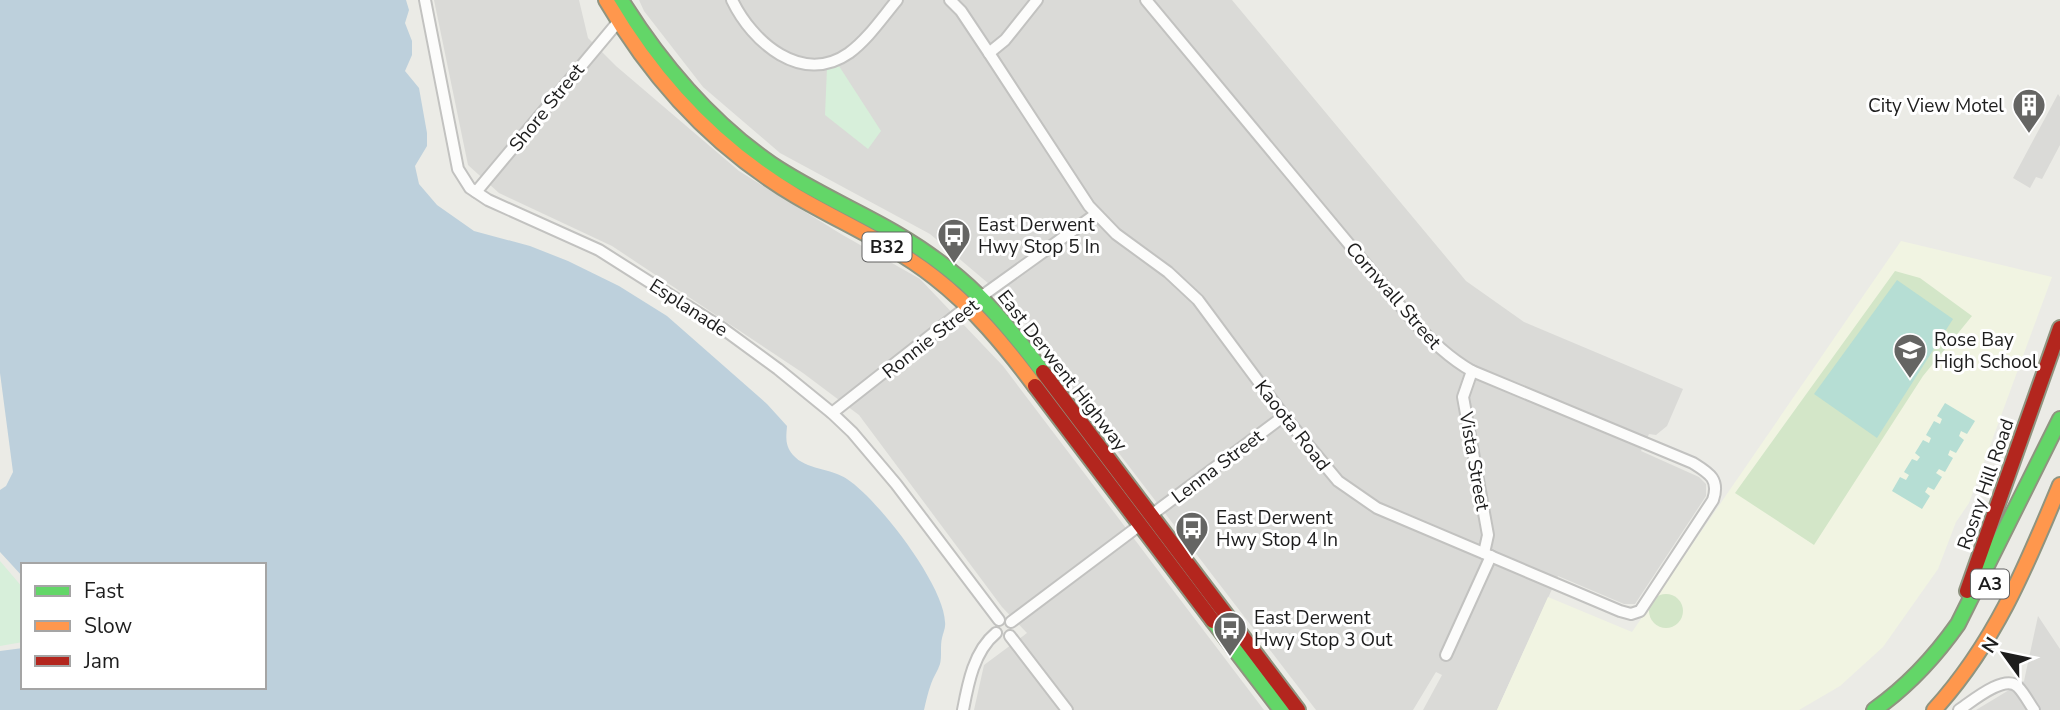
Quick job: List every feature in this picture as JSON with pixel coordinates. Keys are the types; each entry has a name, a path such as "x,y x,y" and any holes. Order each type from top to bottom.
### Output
{"main road":[{"name":"East Derwent Highway","path":"606,0 618,22 676,100 730,151 795,195 908,258 968,306 1000,340 1298,710"},
{"name":"East Derwent Highway","path":"621,0 641,34 670,72 697,102 737,139 799,182 919,248 952,270 983,297 1007,324 1281,710"},
{"name":"Rosny Hill Road","path":"1940,651 1980,557 2060,328"},
{"name":"A3","path":"1892,710 1925,682 1953,650 1967,628 2012,537 2060,419"},
{"name":"A3","path":"1874,710 1899,692 1940,651 1967,609 2053,435"},
{"name":"A3","path":"1934,710 1967,674 1992,637 2060,485"},
{"path":"1857,710 1927,665"}],"street":[{"name":"Esplanade","path":"425,0 458,169 465,182 476,192 499,205 584,242 614,259 722,328 832,413 852,432 896,484 1005,621"},
{"path":"733,0 743,20 766,46 783,57 811,64 832,61 850,52 897,0"},
{"name":"Kaoota Road","path":"950,0 961,11 1096,214 1115,234 1198,300 1322,465 1338,481 1377,508 1609,606 1634,614 1642,608 1675,559 1709,507 1717,488"},
{"path":"989,54 1005,40 1037,0"},
{"name":"Cornwall Street","path":"1146,0 1425,335 1456,362 1693,463 1706,471 1717,488"},
{"name":"Shore Street","path":"476,192 618,22"},
{"name":"Ronnie Street","path":"832,413 968,306 1096,214"},
{"name":"Vista Street","path":"1472,371 1463,397 1488,535 1488,554"},
{"name":"Lenna Street","path":"1005,621 1145,521 1284,416"},
{"path":"1446,655 1488,554"},
{"path":"1005,621 1013,631 1010,636 1003,638 996,633 995,625 1005,621"},
{"path":"963,710 979,654 996,633"},
{"path":"1010,636 1067,710"},
{"path":"1959,710 2001,683 2014,683 2034,710"}],"shaded area":[{"path":"0,0 406,0 409,10 405,23 412,41 412,55 405,71 419,88 427,133 427,146 415,166 419,184 437,205 474,231 530,246 568,261 619,286 667,316 767,404 787,426 786,438 790,452 805,464 834,473 860,489 891,523 922,566 942,606 945,624 941,641 941,661 924,710 0,710 0,651 21,648 21,689 266,689 266,563 21,563 21,575 0,552 0,490 6,486 13,472 0,373"},
{"path":"434,0 579,0 588,38 616,66 739,171 920,279 1003,366 1264,710 974,710 984,665 1027,633 1002,607 859,415 803,373 612,246 499,193 468,165"},
{"path":"639,0 1232,0 1466,281 1524,322 1683,389 1667,426 1656,435 1649,434 1641,451 1699,477 1706,484 1706,496 1635,604 1624,604 1558,576 1497,710 1423,710 1442,675 1436,672 1413,710 1316,710 1108,439 1008,300 930,234 780,153 703,87 644,11"},
{"path":"839,66 881,131 868,149 825,115 827,68"},
{"path":"2058,94 2060,145 2042,179 2036,177 2030,188 2013,178"},
{"name":"Rose Bay High School","path":"1901,241 2052,277 1969,503 1956,522 1938,569 1883,647 1840,686 1799,710 1497,710 1548,597 1632,632"},
{"path":"1897,280 1953,319 1877,438 1814,394"},
{"path":"1945,403 1975,421 1967,434 1961,431 1959,436 1964,440 1956,453 1950,450 1948,455 1953,458 1945,472 1939,469 1936,473 1942,477 1934,490 1928,487 1925,492 1930,496 1922,509 1892,491 1900,477 1906,480 1909,475 1904,472 1912,459 1917,461 1920,457 1915,453 1923,440 1929,443 1931,438 1926,435 1934,421 1940,424 1942,419 1937,416"},
{"path":"0,561 21,586 21,642 0,646"},
{"path":"2038,616 2060,649 2060,710 1976,710 2024,681"}],"green space":[{"path":"1895,271 1920,278 1972,316 1923,376 1814,545 1735,493"},
{"path":"1666,594 1678,599 1683,611 1678,623 1666,628 1654,623 1649,611 1654,599"}],"traffic: fast":[{"path":"621,0 670,69 727,129 786,174 897,234 941,263 995,312 1043,372"},
{"path":"1874,710 1920,671 1958,624 2060,419"},
{"path":"1213,621 1281,710"}],"traffic: slow":[{"path":"606,0 624,30 665,85 713,134 739,157 796,196 901,254 934,277 988,328 1035,386"},
{"path":"1934,710 1956,684 1992,631 2035,545 2060,485"}],"traffic: jam":[{"path":"1967,591 2060,328"},
{"path":"1043,372 1298,710"},
{"path":"1035,386 1213,621"}],"place":[{"name":"City View Motel","path":"2029,135"},
{"name":"East Derwent Hwy Stop 5 In","path":"954,265"},
{"name":"Rose Bay High School","path":"1910,380"},
{"name":"East Derwent Hwy Stop 4 In","path":"1192,558"},
{"name":"East Derwent Hwy Stop 3 Out","path":"1230,658"}]}
